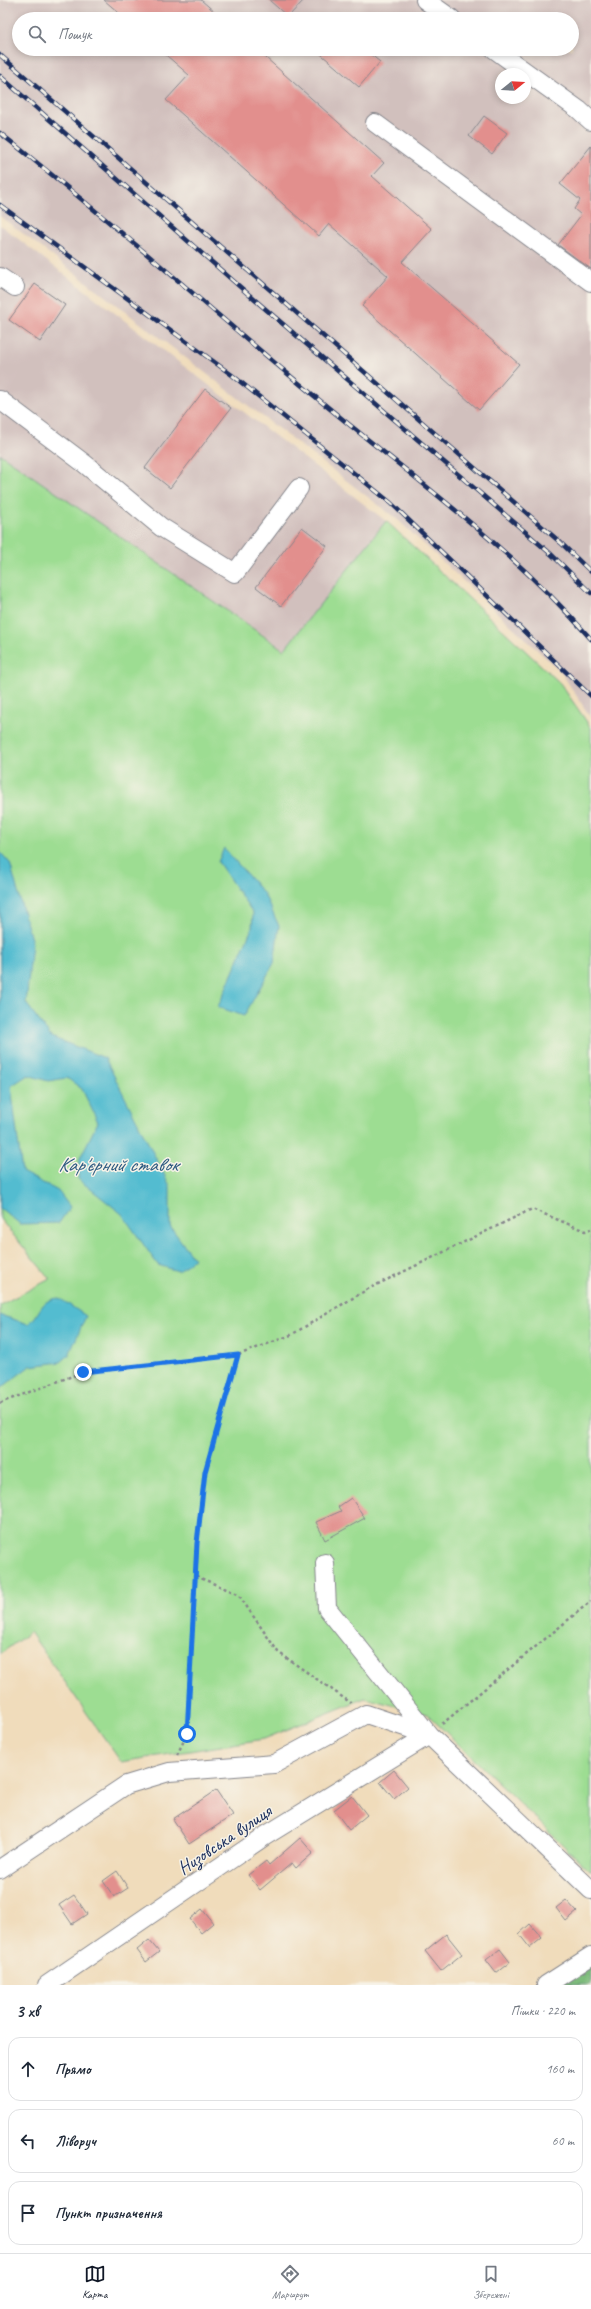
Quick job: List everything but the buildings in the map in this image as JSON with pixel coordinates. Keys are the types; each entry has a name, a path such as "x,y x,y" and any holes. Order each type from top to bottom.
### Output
{"street":[{"path":"425,0 442,12"},
{"path":"504,56 579,110 591,121"},
{"path":"375,124 591,282"},
{"path":"0,277 15,287"},
{"path":"0,400 86,464 161,527 235,573 298,488"},
{"path":"325,1564 327,1608 429,1735 591,1890"},
{"path":"0,1869 126,1785 169,1772 274,1764 366,1714 429,1735"},
{"name":"Низовська вулиця","path":"47,1985 265,1836 429,1735"},
{"path":"546,1985 591,1956"}],"path":[{"path":"0,1403 83,1372 238,1355 292,1335 368,1289 532,1209 585,1231 591,1229"},
{"path":"169,1772 187,1734 196,1576 205,1472 238,1355"},
{"path":"196,1576 238,1594 278,1652 366,1714"},
{"path":"429,1735 591,1601"}],"shaded area":[{"path":"0,0 591,0 591,718 561,672 398,520 0,216"},
{"path":"0,225 386,521 285,650 0,454"}],"green space":[{"path":"0,454 284,650 386,521 560,683 591,728 591,1872 427,1714 365,1698 264,1739 121,1762 30,1632 0,1654 0,1305 50,1279 0,1219"},
{"path":"591,1963 591,1985 559,1985"}],"water":[{"path":"224,848 264,894 279,926 274,963 244,1016 218,1007 252,928 253,913 218,862"},
{"name":"Кар'єрний ставок","path":"0,852 10,863 32,943 26,1003 51,1037 105,1058 170,1186 170,1226 194,1259 178,1271 158,1265 122,1214 78,1179 80,1158 98,1122 82,1089 67,1078 48,1081 28,1075 11,1086 22,1172 58,1191 70,1207 59,1223 20,1224 0,1208"},
{"path":"59,1298 86,1316 69,1355 61,1362 30,1366 0,1389 0,1315 28,1324 36,1316 44,1304 52,1299"}],"railway":[{"path":"0,55 561,543 591,572"},
{"path":"0,76 255,300 551,554 591,593"},
{"path":"0,133 121,232 278,366 459,513 527,573 560,605 591,639"},
{"path":"0,205 232,375 391,503 591,696"}],"route":[{"path":"83,1372 238,1355 205,1472 197,1543 187,1734"}]}
